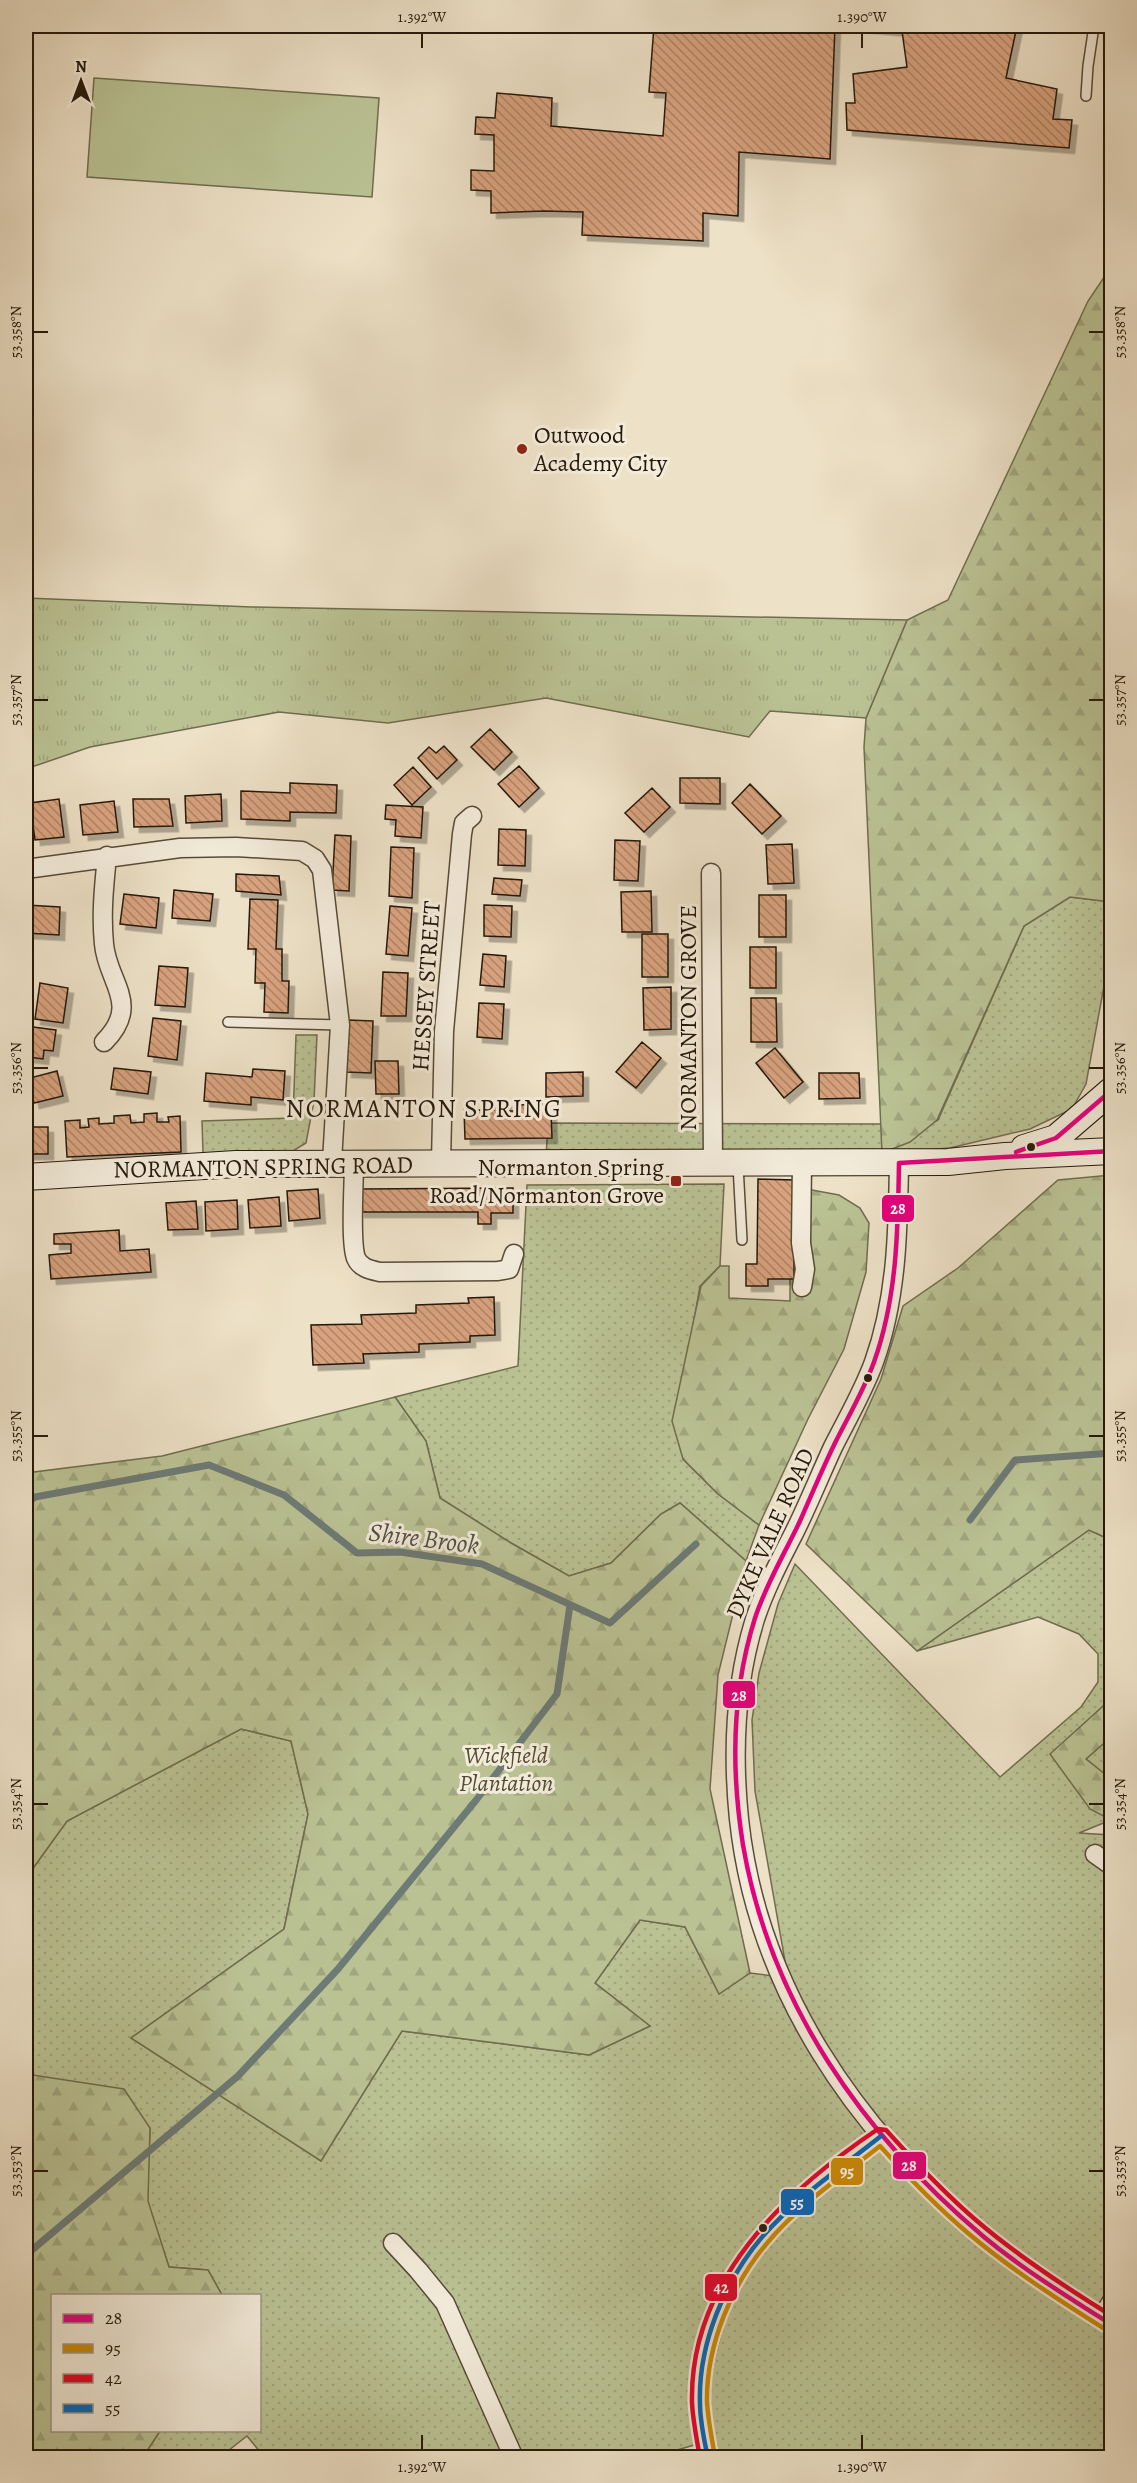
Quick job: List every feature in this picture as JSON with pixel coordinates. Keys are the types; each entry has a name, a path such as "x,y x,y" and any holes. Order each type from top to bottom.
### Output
{"main road":[{"name":"NORMANTON SPRING ROAD","path":"1005,1156 1056,1138 1112,1090"},
{"name":"NORMANTON SPRING ROAD","path":"26,1177 147,1168 343,1163 948,1162 1005,1156 1112,1151"}],"street":[{"name":"HESSEY STREET","path":"441,1162 444,1031 462,834 464,823 472,816"},
{"path":"26,869 107,856 180,848 236,847 302,851 315,859 322,870 340,1025 343,1163 356,1259 363,1268 380,1272 498,1270 509,1269 514,1254"},
{"path":"104,1042 111,1035 120,1017 122,997 104,948 102,917 107,856"},
{"name":"NORMANTON GROVE","path":"711,873 713,1163"},
{"path":"801,1163 801,1243 805,1269 802,1287"},
{"name":"DYKE VALE ROAD","path":"899,1163 894,1279 875,1359 862,1392 778,1564 756,1617 741,1677 735,1734 736,1788 744,1861 761,1928 786,1992 810,2037 842,2085 881,2136 916,2174 987,2239 1106,2322"},
{"path":"1095,1854 1112,1866"},
{"path":"708,2457 700,2394 703,2366 721,2305 734,2277 750,2252 796,2205 881,2136"},
{"path":"393,2243 445,2303 514,2457"},
{"path":"1106,2322 1112,2301"}],"lane":[{"path":"1086,96 1094,26"},
{"path":"228,1022 340,1025"},
{"path":"738,1163 742,1240"}],"green space":[{"path":"94,78 379,98 372,197 87,177"},
{"path":"1111,267 1111,902 1070,897 1024,926 937,1120 910,1142 882,1153 864,747 866,718 907,620 948,600 1088,301"},
{"path":"26,598 252,607 907,620 866,718 770,711 749,737 546,698 388,723 279,712 90,747 26,769"},
{"path":"1070,897 1111,902 1111,948 1086,1084 1072,1109 1030,1129 950,1148 883,1153 938,1120 1024,926"},
{"path":"296,1035 317,1035 314,1101 306,1143 293,1151 203,1153 202,1121 293,1118"},
{"path":"548,1123 882,1124 883,1153 546,1157"},
{"path":"1111,1175 1111,1540 1089,1530 917,1651 806,1544 881,1379 903,1306 958,1268 1058,1180"},
{"path":"724,1184 720,1266 700,1286 688,1354 683,1459 718,1494 759,1525 746,1561 680,1503 661,1514 611,1563 569,1576 440,1498 426,1441 395,1397 518,1366 527,1185"},
{"path":"790,1186 839,1195 860,1208 869,1223 866,1272 844,1349 808,1419 759,1525 718,1494 683,1459 672,1421 701,1286 720,1266 729,1266 729,1298 790,1301"},
{"name":"Wickfield Plantation","path":"395,1397 426,1441 440,1498 569,1576 611,1563 661,1514 680,1503 746,1561 718,1675 710,1789 750,1973 719,1994 685,1927 640,1920 595,1983 650,2026 589,2055 402,2031 321,2161 131,2038 284,1929 308,1814 291,1741 241,1729 67,1821 26,1878 26,1473 162,1456"},
{"path":"1089,1530 1111,1540 1111,1699 1051,1754 1111,1820 1079,1833 1111,1835 1111,2457 718,2458 712,2440 649,2458 265,2458 247,2436 220,2457 143,2457 159,2432 261,2432 261,2294 221,2294 208,2270 169,2267 147,2201 150,2128 26,2074 26,1878 67,1821 241,1729 291,1741 308,1814 284,1929 131,2038 321,2161 402,2031 589,2055 650,2026 595,1983 640,1920 685,1927 719,1994 750,1973 788,1978 755,1791 752,1720 759,1673 778,1604 795,1564 1000,1777 1081,1707 1098,1682 1098,1654 1079,1634 1038,1617 917,1651"},
{"path":"1111,1699 1111,1737 1086,1759 1111,1779 1111,1820 1090,1809 1050,1754"},
{"path":"1111,1737 1111,1779 1086,1759"},
{"path":"26,2074 124,2089 150,2128 148,2201 169,2267 208,2270 221,2294 51,2294 51,2432 159,2432 143,2457 26,2457 26,2388 31,2382 26,2359"}],"building":[{"path":"654,26 835,26 830,159 739,152 738,216 703,213 703,241 582,235 583,212 491,213 491,191 471,190 471,170 494,171 494,135 475,134 476,117 495,118 497,93 552,98 551,126 663,136 666,93 649,92"},
{"path":"849,26 1017,26 1006,78 1057,89 1053,119 1072,120 1069,148 847,130 846,103 855,103 853,74 907,67 902,31"},
{"path":"490,729 512,752 494,770 471,747"},
{"path":"444,746 457,760 437,779 418,758 429,747 436,753"},
{"path":"519,766 539,788 519,807 498,784"},
{"path":"413,767 431,787 412,805 394,785"},
{"path":"680,778 720,778 720,804 680,803"},
{"path":"290,783 337,785 336,813 290,812 290,821 241,819 241,791 290,793"},
{"path":"750,784 781,816 762,834 732,803"},
{"path":"652,788 670,807 644,832 625,813"},
{"path":"221,794 222,821 186,823 185,796"},
{"path":"59,799 64,837 35,840 30,803"},
{"path":"133,799 169,799 173,826 134,827"},
{"path":"114,801 118,832 83,835 80,805"},
{"path":"386,805 423,807 421,838 395,836 396,820 385,819"},
{"path":"499,829 526,830 525,866 498,865"},
{"path":"335,835 351,836 349,891 332,890"},
{"path":"615,840 640,841 638,881 614,880"},
{"path":"792,844 794,883 768,884 766,845"},
{"path":"391,847 414,848 412,898 389,896"},
{"path":"236,874 279,876 281,895 236,891"},
{"path":"494,878 522,880 520,896 492,894"},
{"path":"174,890 213,894 210,921 172,918"},
{"path":"651,891 652,932 622,932 621,892"},
{"path":"124,894 159,898 156,928 120,924"},
{"path":"759,895 786,895 786,937 759,937"},
{"path":"250,899 278,900 276,949 282,949 282,981 289,981 288,1013 264,1012 265,983 255,983 256,949 248,949"},
{"path":"26,905 60,907 59,935 26,933"},
{"path":"484,905 512,906 511,937 484,936"},
{"path":"390,906 412,908 408,956 386,954"},
{"path":"642,934 668,934 668,977 642,977"},
{"path":"750,947 776,947 776,988 750,988"},
{"path":"483,954 506,956 504,987 480,985"},
{"path":"159,966 188,968 185,1007 155,1005"},
{"path":"383,972 408,973 406,1016 381,1016"},
{"path":"40,983 68,988 63,1023 35,1019"},
{"path":"671,987 671,1029 644,1030 643,988"},
{"path":"751,998 776,998 777,1042 751,1042"},
{"path":"479,1003 504,1004 502,1039 477,1037"},
{"path":"153,1018 181,1021 177,1060 148,1056"},
{"path":"348,1020 373,1021 371,1073 346,1072"},
{"path":"33,1027 56,1030 53,1051 44,1050 43,1059 29,1057"},
{"path":"642,1042 661,1058 636,1088 616,1072"},
{"path":"775,1048 803,1082 784,1098 756,1063"},
{"path":"375,1061 398,1061 399,1094 376,1094"},
{"path":"114,1068 151,1072 148,1094 111,1089"},
{"path":"253,1069 285,1071 283,1100 251,1097 251,1105 204,1101 206,1073 252,1077"},
{"path":"57,1071 63,1096 34,1103 32,1095 26,1097 26,1079"},
{"path":"583,1072 583,1096 546,1097 546,1073"},
{"path":"819,1073 859,1073 860,1098 819,1099"},
{"path":"494,1102 506,1102 506,1111 520,1111 520,1105 543,1104 543,1112 551,1112 552,1138 465,1139 464,1110 494,1110"},
{"path":"157,1113 157,1122 169,1122 168,1117 180,1116 181,1152 67,1157 65,1121 80,1120 80,1128 89,1127 88,1119 99,1118 99,1124 114,1123 114,1116 130,1115 131,1123 144,1122 144,1114"},
{"path":"26,1127 48,1127 48,1154 26,1154"},
{"path":"758,1179 794,1180 794,1279 768,1279 768,1286 746,1286 746,1264 757,1264"},
{"path":"513,1188 513,1213 491,1213 491,1224 478,1224 478,1212 359,1212 359,1189"},
{"path":"318,1189 320,1218 289,1221 287,1191"},
{"path":"279,1197 281,1226 250,1228 248,1200"},
{"path":"237,1200 238,1229 206,1231 205,1202"},
{"path":"196,1201 198,1229 168,1230 166,1203"},
{"path":"119,1230 120,1251 149,1249 151,1272 51,1279 49,1255 71,1253 71,1244 54,1244 54,1234"},
{"path":"494,1297 495,1335 470,1336 470,1342 419,1344 419,1352 363,1354 364,1363 313,1365 311,1325 362,1324 361,1315 416,1313 416,1305 469,1303 468,1298"}],"waterway":[{"name":"Shire Brook","path":"970,1520 1015,1460 1112,1453"},
{"name":"Shire Brook","path":"26,1504 35,1497 209,1465 284,1495 357,1553 400,1552 482,1564 610,1623 696,1544"},
{"path":"26,2255 238,2076 338,1969 477,1799 557,1694 570,1605"}],"transit line":[{"name":"28","path":"1016,1152 1056,1138 1112,1090"},
{"name":"28","path":"1112,1151 899,1163 895,1264 882,1338 866,1382 759,1605 747,1646 742,1674 735,1759 743,1845 756,1903 775,1959 799,2012 828,2062 862,2110 899,2155 940,2197 984,2237 1015,2261 1112,2325"},
{"name":"42","path":"700,2458 692,2403 695,2359 707,2318 725,2279 749,2244 777,2211 809,2181 878,2129 886,2130 941,2188 1009,2247 1112,2316"},
{"name":"55","path":"708,2458 700,2403 704,2358 716,2314 737,2272 749,2253 776,2222 881,2136"},
{"name":"95","path":"715,2457 707,2402 711,2359 724,2316 743,2277 780,2228 822,2191 880,2146 934,2202 985,2247 1037,2285 1108,2331"}],"place":[{"name":"Outwood Academy City","path":"522,449"},
{"name":"Normanton Spring Road/Normanton Grove","path":"676,1181"}],"district":[{"name":"NORMANTON SPRING","path":"424,1108"}]}
